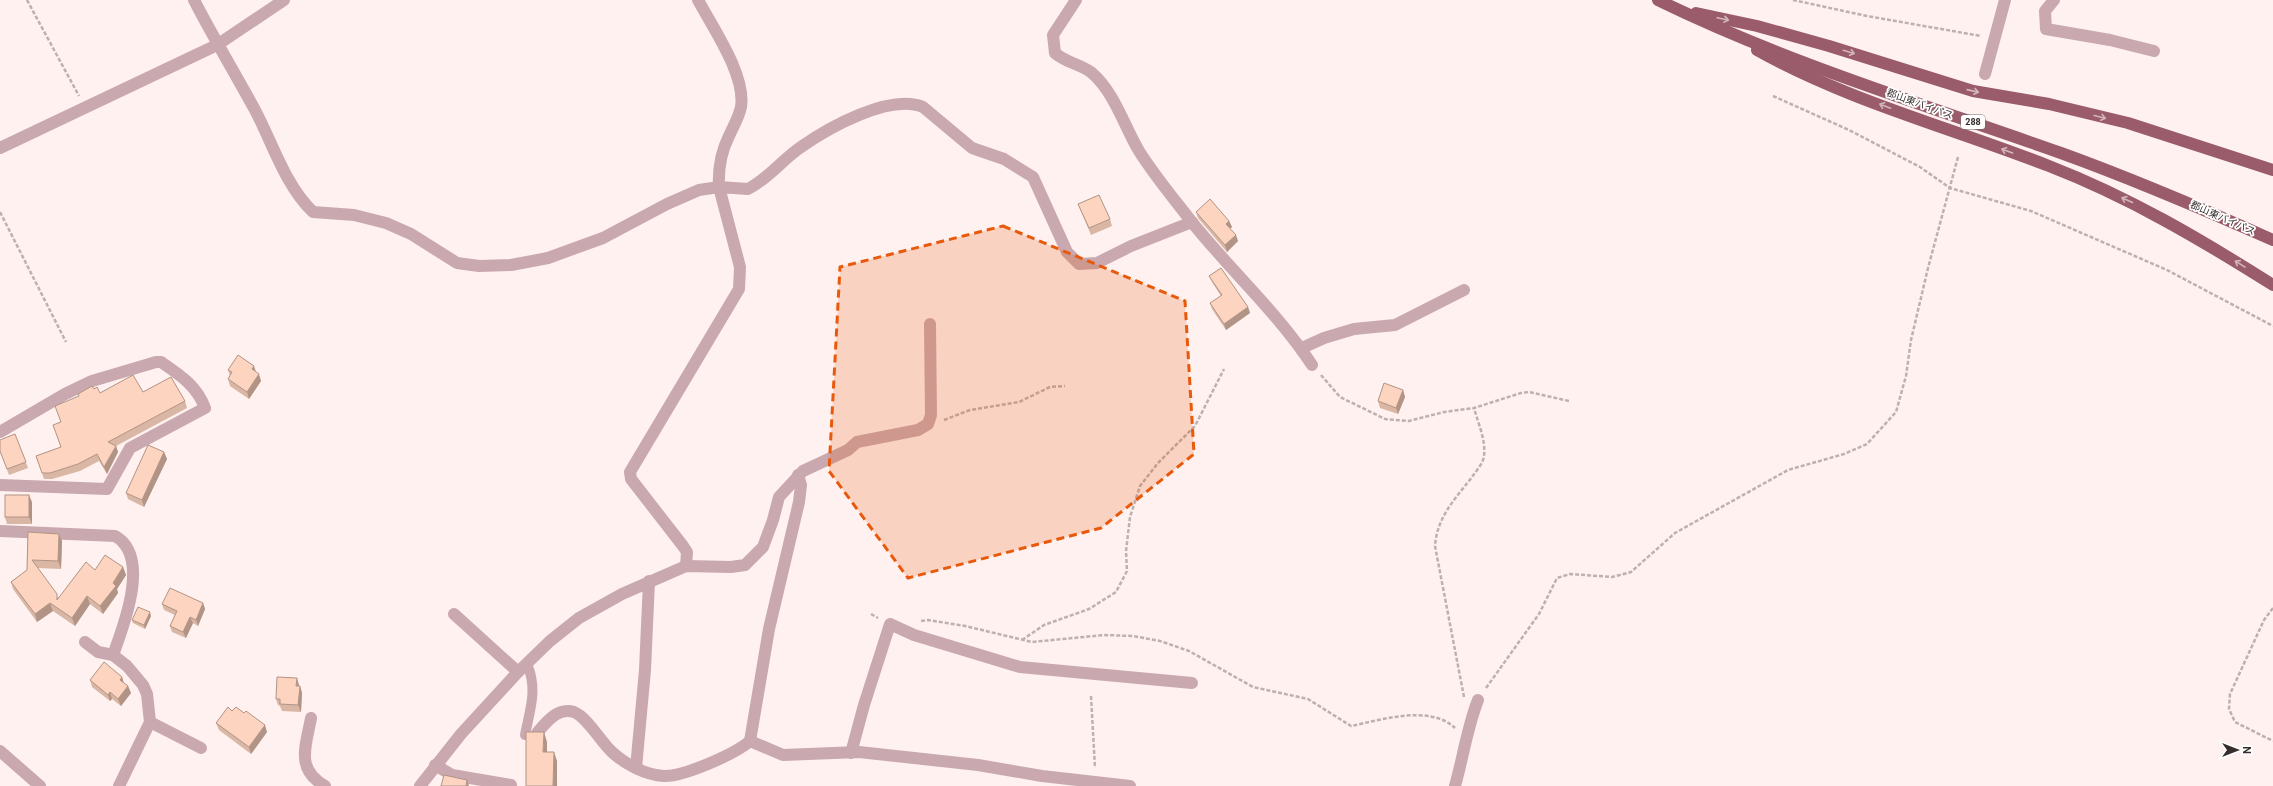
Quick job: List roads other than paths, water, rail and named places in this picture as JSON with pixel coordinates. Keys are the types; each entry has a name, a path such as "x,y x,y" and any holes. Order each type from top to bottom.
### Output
{"highway":[{"name":"郡山東バイパス","path":"1658,0 1721,30 2104,169 2169,194 2273,240"},
{"path":"1672,6 1757,26 1973,92 2042,103 2128,123 2273,170"},
{"path":"1721,30 1814,79 2050,166 2143,207 2273,285"}],"street":[{"path":"194,0 217,45 255,110 301,201 313,212 354,216 386,223 411,234 457,263 479,266 511,265 548,258 603,238 667,204 699,190 719,187 748,189 801,147 825,132 861,114 883,107 915,104 923,107 972,148 1004,159 1033,177 1067,252 1079,264 1097,263 1131,246 1192,222"},
{"path":"0,148 217,45 284,0"},
{"path":"686,566 686,552 683,546 631,479 630,472 739,289 740,267 719,187 720,162 726,143 738,116 741,97 733,67 698,0"},
{"path":"1076,0 1053,35 1055,53 1062,59 1091,73 1105,87 1140,151 1192,222 1302,348 1312,365"},
{"path":"1986,74 2005,0"},
{"path":"2054,0 2045,11 2046,29 2110,40 2154,51"},
{"path":"1302,348 1324,338 1354,329 1396,325 1464,290"},
{"path":"420,786 435,765 461,734 523,668 550,641 579,618 649,581 686,566 731,567 745,565 763,547 773,520 779,497 802,471 848,450 857,442 918,430 928,424 931,415 930,324"},
{"path":"0,432 65,394 92,381 156,362 161,362 184,378 195,388 205,408 130,448 107,488 0,485"},
{"path":"531,734 556,714 574,712 580,715 611,752 636,768 664,776 721,759 742,748 750,741 769,629 799,502 801,485 798,475"},
{"path":"0,531 114,536 122,540 132,560 132,577 124,626 113,655"},
{"path":"636,768 645,670 649,581"},
{"path":"454,614 523,668"},
{"path":"851,753 890,624 914,634 1020,667 1192,683"},
{"path":"85,642 98,652 113,655 127,666 143,685 149,703 150,722 119,786"},
{"path":"1455,786 1468,739 1470,719 1478,700"},
{"path":"311,718 304,754 308,771 313,779 325,786"},
{"path":"150,722 201,748"},
{"path":"750,741 784,755 851,753 971,764 1130,786"},
{"path":"0,751 40,786"},
{"path":"435,765 452,775 511,785"}],"lane":[{"path":"523,668 533,678 531,734"}]}
